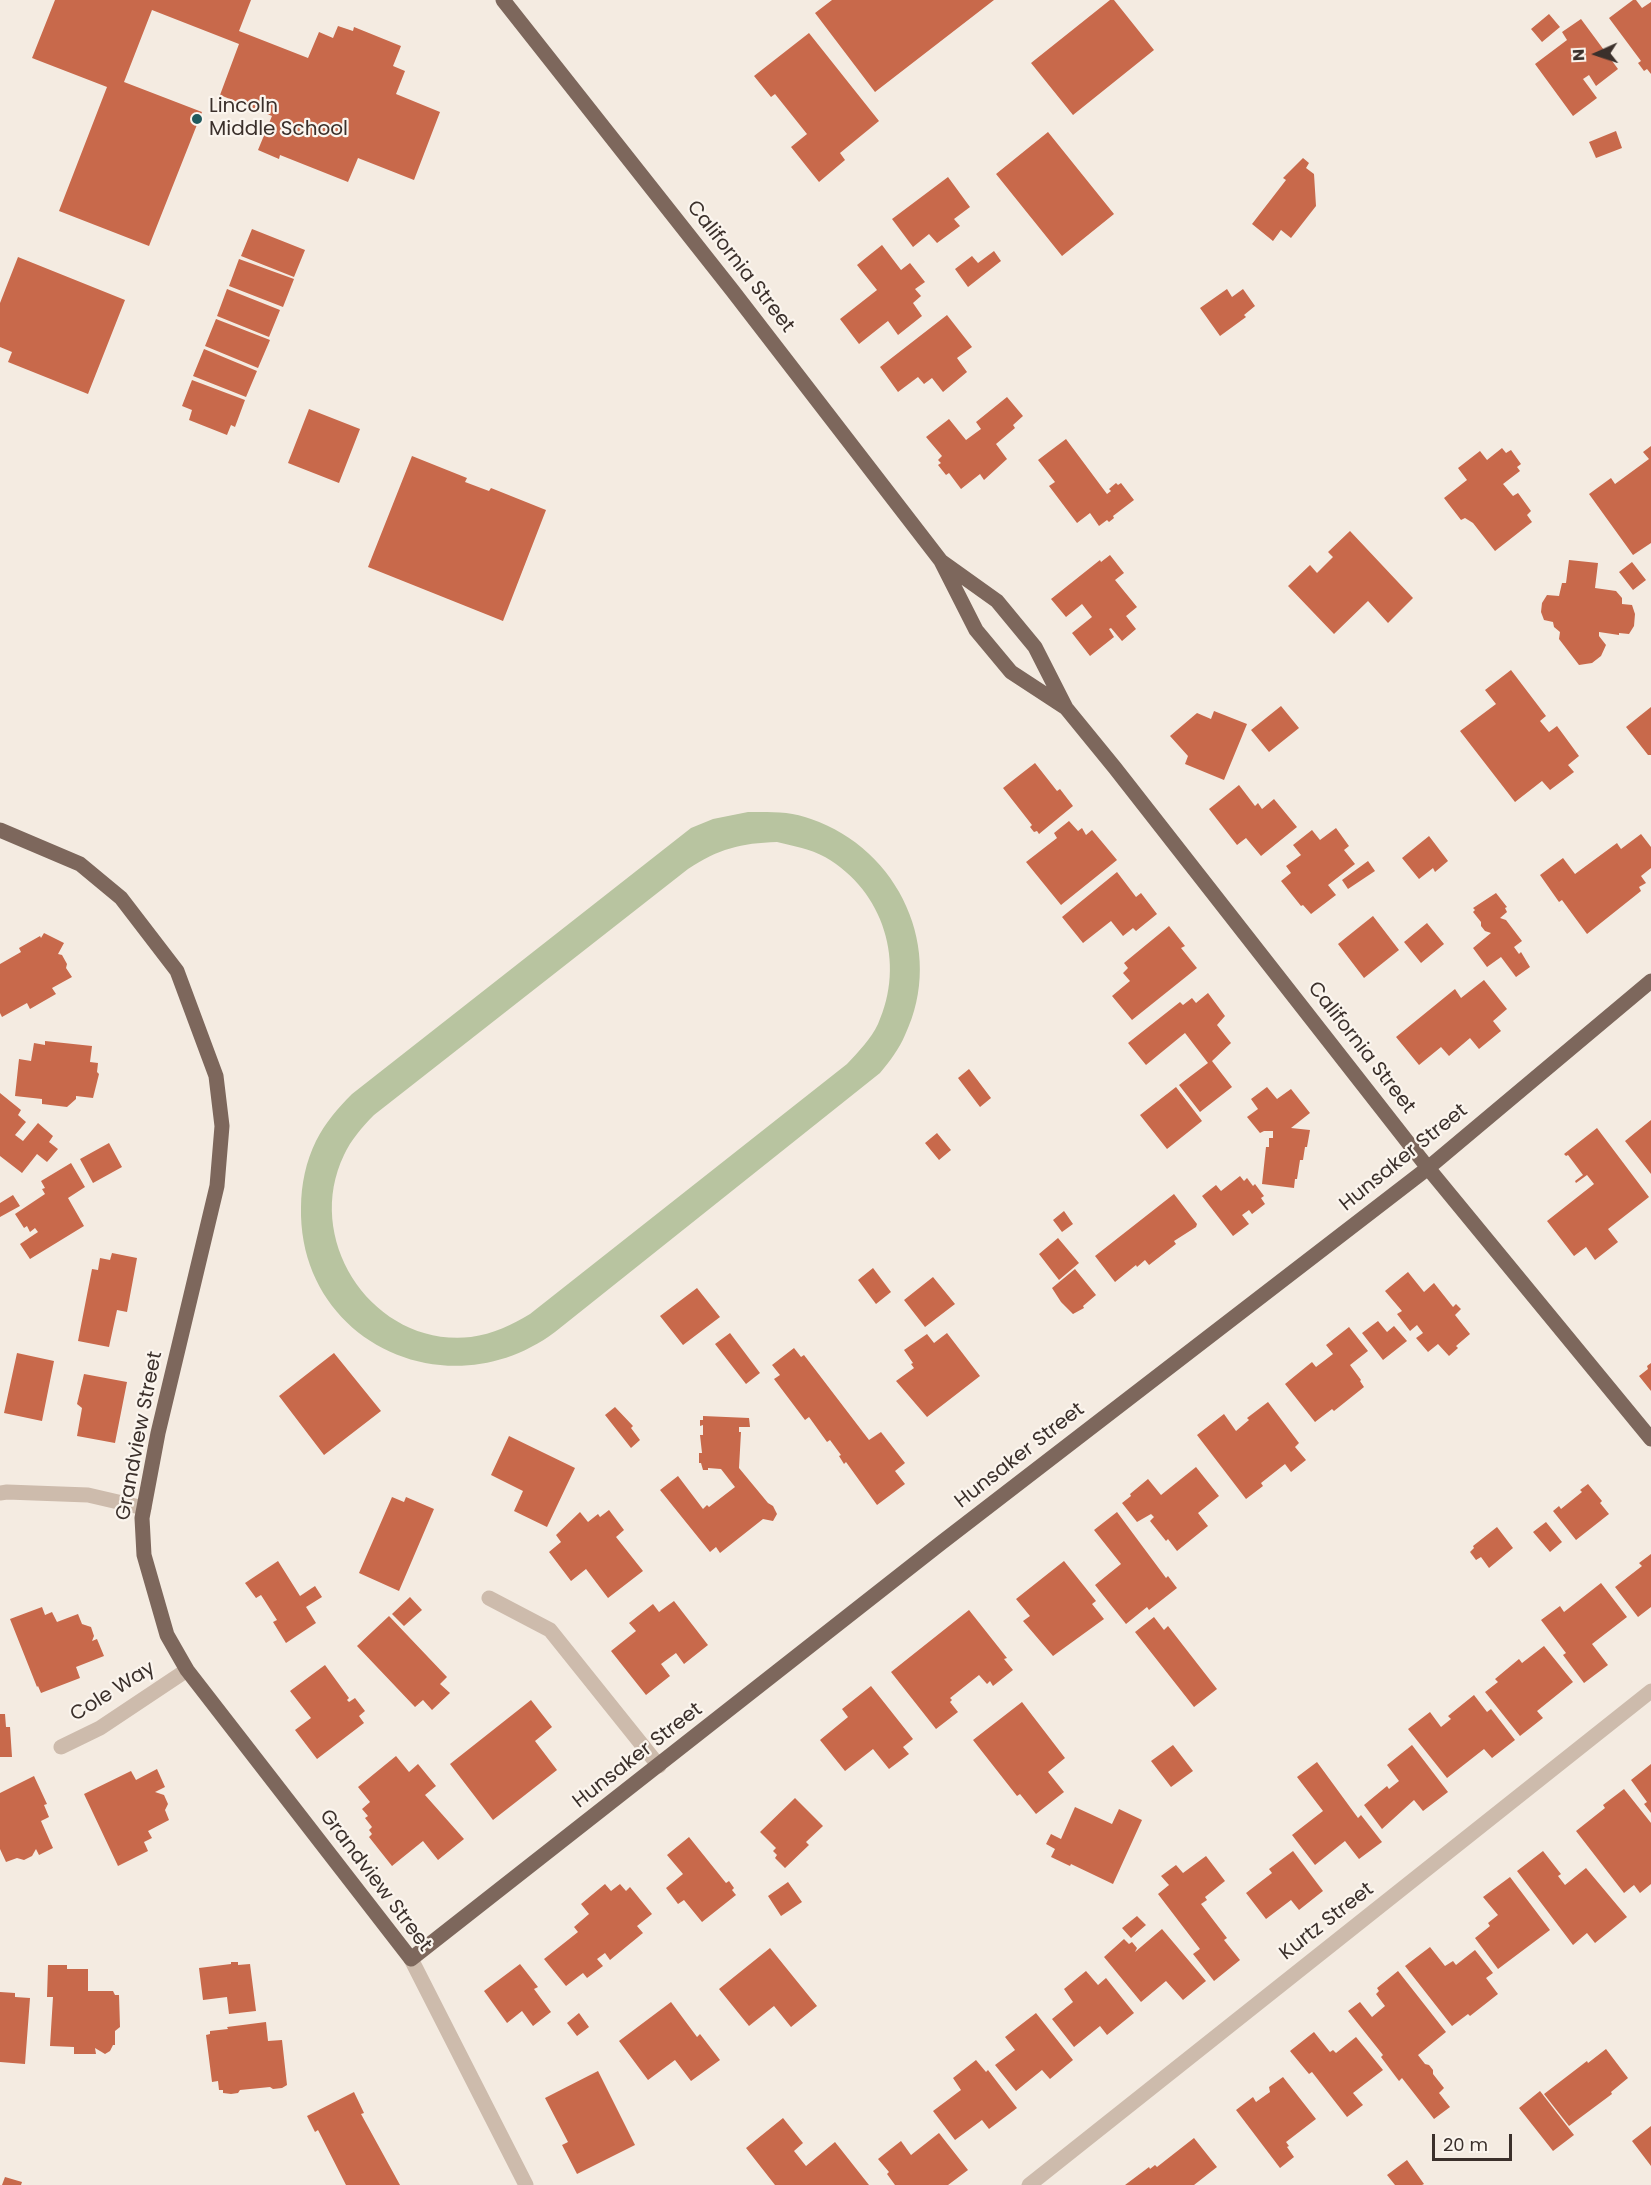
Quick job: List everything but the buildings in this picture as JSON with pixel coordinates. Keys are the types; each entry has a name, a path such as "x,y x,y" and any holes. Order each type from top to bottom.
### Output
{"main road":[{"name":"California Street","path":"503,0 732,290 941,561 976,630 1011,672 1066,708"},
{"name":"California Street","path":"941,561 997,601 1035,647 1066,708 1428,1168 1651,1439"},
{"name":"Grandview Street","path":"0,830 80,864 122,898 177,971 216,1076 222,1126 217,1186 158,1433 142,1518 144,1555 167,1635 187,1670 411,1959"},
{"name":"Hunsaker Street","path":"411,1959 941,1543 1428,1168 1651,981"}],"street":[{"path":"0,1493 87,1495 144,1508"},
{"path":"489,1598 550,1630 659,1766"},
{"name":"Cole Way","path":"61,1747 100,1728 187,1670"},
{"name":"Kurtz Street","path":"1029,2185 1651,1691"},
{"name":"Grandview Street","path":"411,1959 526,2185"}],"green space":[{"path":"748,812 803,816 842,833 869,853 890,878 906,906 916,937 920,970 916,1003 905,1035 891,1059 880,1073 555,1332 513,1355 470,1365 427,1363 387,1350 352,1327 324,1295 307,1254 301,1207 302,1190 309,1157 323,1128 352,1094 691,828 713,819","holes":["777,842 819,854 845,871 862,889 875,909 884,930 889,953 890,977 886,1001 878,1024 860,1050 847,1064 530,1314 516,1322 479,1336 436,1336 405,1325 378,1307 356,1283 340,1254 333,1222 333,1188 344,1155 365,1124 688,869 730,848"]}],"place":[{"name":"Lincoln Middle School","path":"197,119"}]}
